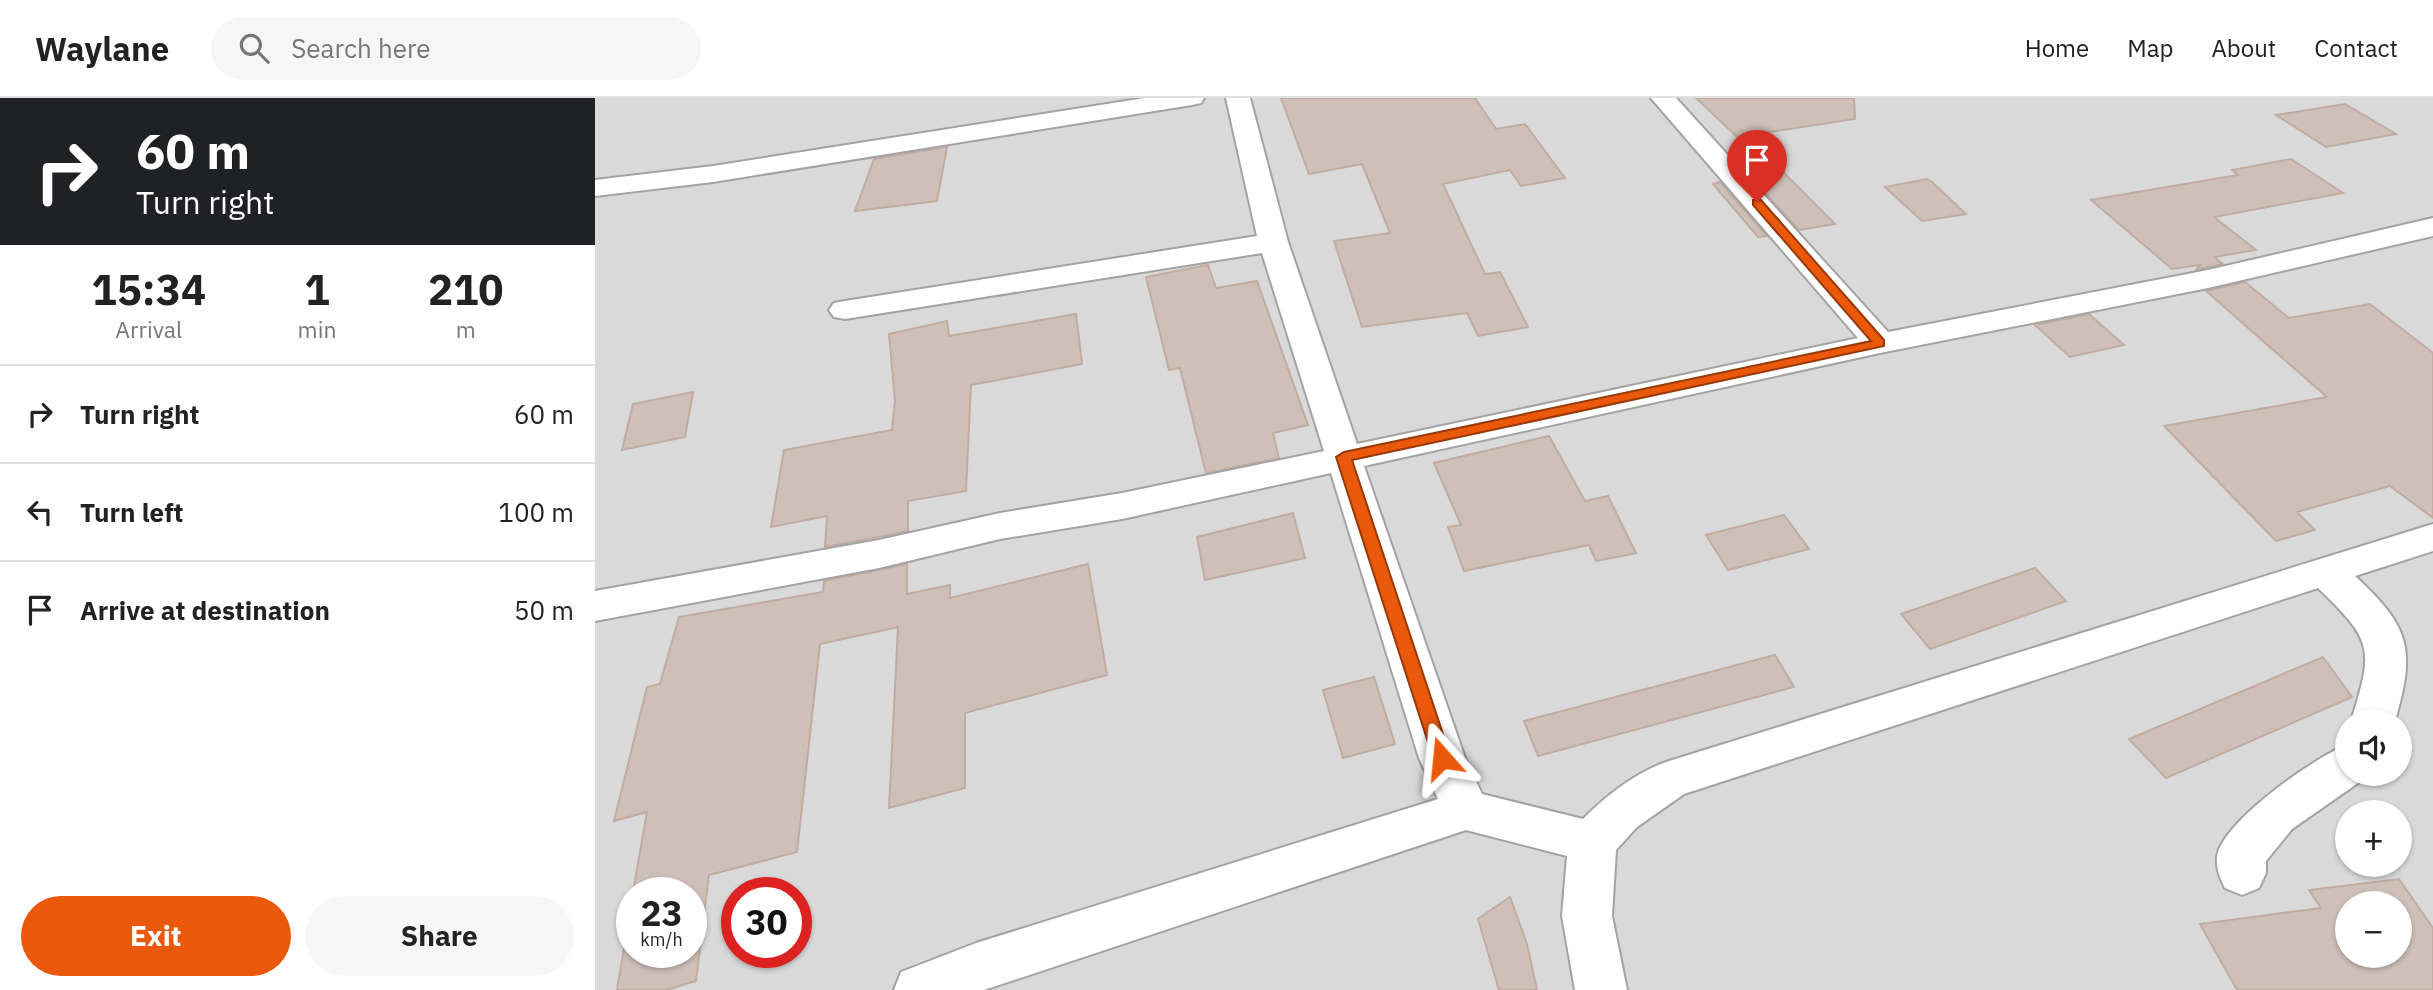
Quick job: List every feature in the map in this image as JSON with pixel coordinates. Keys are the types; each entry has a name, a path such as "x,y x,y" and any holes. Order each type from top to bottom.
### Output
{"street":[{"path":"595,188 713,174 1192,98"},
{"path":"1238,98 1273,242 1442,758 1466,810"},
{"path":"1663,98 1880,343"},
{"path":"595,606 879,554 1000,526 1122,506 1880,343 2208,279 2433,226"},
{"path":"845,310 1273,242"},
{"path":"1601,990 1587,916 1592,842 1619,813 1669,780 2433,537"},
{"path":"2324,571 2372,616 2385,639 2389,661 2376,709"},
{"path":"2242,873 2241,855 2275,815 2335,774"},
{"path":"920,990 974,979 1466,810 1592,842"}],"shaded area":[{"path":"595,98 2433,98 2433,990 595,990"}],"building":[{"path":"1281,98 1475,98 1496,129 1525,124 1565,178 1521,186 1510,170 1443,184 1485,274 1500,272 1528,327 1478,336 1467,313 1362,327 1334,241 1390,233 1362,164 1309,174"},
{"path":"1696,98 1854,98 1855,119 1737,137"},
{"path":"2345,104 2396,134 2326,147 2276,115"},
{"path":"947,147 937,201 855,211 874,159"},
{"path":"2291,159 2343,193 2214,217 2256,250 2214,257 2223,264 2196,270 2200,265 2172,269 2091,200 2238,175 2232,170"},
{"path":"1783,172 1835,224 1799,230 1751,177"},
{"path":"1927,179 1966,214 1922,221 1885,187"},
{"path":"1720,182 1767,236 1758,237 1713,184"},
{"path":"1208,265 1216,288 1257,281 1308,425 1273,433 1279,458 1206,473 1180,368 1169,370 1146,277"},
{"path":"2245,282 2289,318 2370,304 2433,353 2433,518 2390,486 2297,512 2315,530 2276,541 2164,426 2327,397 2206,291"},
{"path":"1076,314 1082,364 971,385 966,491 908,501 908,531 825,547 827,516 771,527 784,450 892,430 895,401 889,334 947,321 949,336"},
{"path":"2089,314 2124,345 2070,357 2035,325"},
{"path":"693,392 685,437 622,450 633,404"},
{"path":"1549,436 1585,501 1608,496 1636,553 1596,561 1589,545 1464,571 1448,527 1461,525 1434,463"},
{"path":"1293,513 1305,558 1205,580 1197,537"},
{"path":"1784,515 1809,549 1728,570 1706,535"},
{"path":"907,564 907,594 950,585 950,598 1088,564 1107,675 965,713 965,788 889,808 898,627 820,644 797,852 709,875 707,891 707,877 636,877 647,812 614,821 647,687 660,684 679,617 823,592 824,581"},
{"path":"2035,568 2066,601 1930,649 1901,614"},
{"path":"1775,655 1794,687 1538,756 1524,721"},
{"path":"2323,657 2352,697 2166,778 2129,739"},
{"path":"1374,677 1395,744 1343,758 1323,690"},
{"path":"2399,879 2407,891 2335,891 2335,968 2412,968 2412,898 2433,928 2433,990 2237,990 2200,924 2321,908 2309,890"},
{"path":"1510,897 1527,944 1537,990 1499,990 1478,919"},
{"path":"621,968 698,968 696,981 666,990 617,990"}],"route":[{"path":"1442,758 1344,457 1880,343 1757,202"}]}
